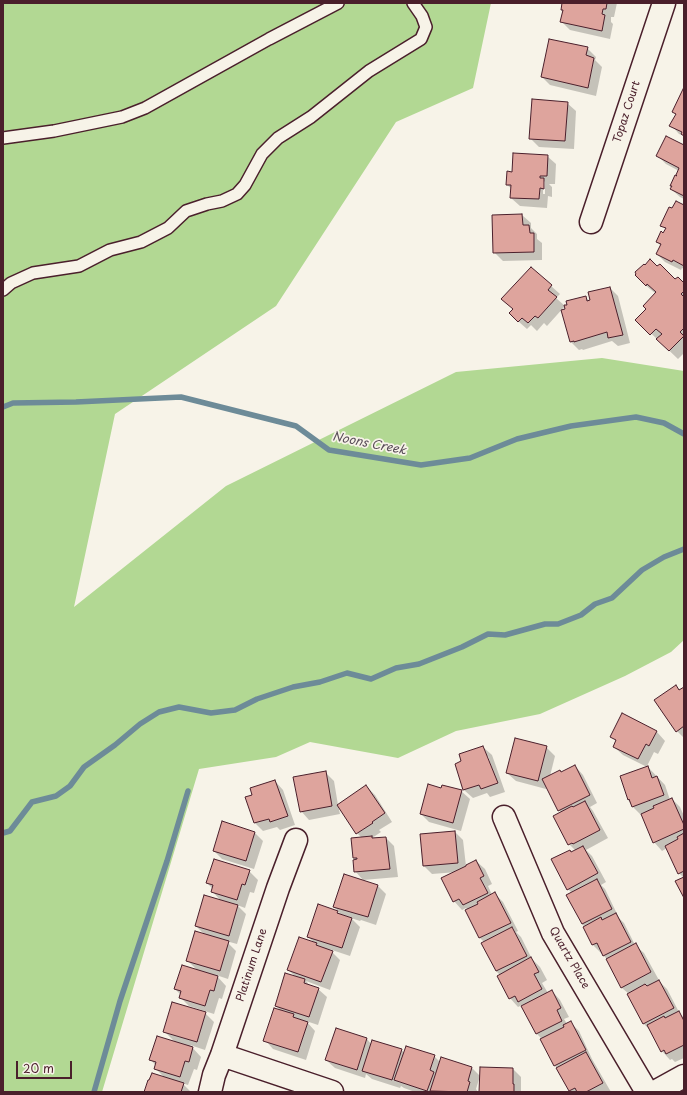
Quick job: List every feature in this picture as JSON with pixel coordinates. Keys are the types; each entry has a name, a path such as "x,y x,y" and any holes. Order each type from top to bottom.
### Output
{"street":[{"name":"Topaz Court","path":"591,222 664,3"},
{"name":"Quartz Place","path":"504,817 553,933 647,1092"},
{"name":"Platinum Lane","path":"210,1092 214,1075 296,840"},
{"path":"222,1055 332,1092"},
{"path":"655,1092 684,1076"}],"lane":[{"path":"3,138 54,131 114,119 145,108 269,39 338,3"},
{"path":"3,290 11,283 33,273 79,266 110,250 141,242 168,228 186,211 222,201 237,194 245,185 262,154 278,138 311,116 369,71 422,39 426,27 422,16 413,3"}],"green space":[{"path":"3,3 491,3 473,88 396,122 276,306 115,414 74,607 226,486 456,372 602,358 684,371 684,640 671,652 625,676 540,714 456,731 398,758 310,742 276,757 199,769 102,1092 3,1092"}],"building":[{"path":"562,3 607,3 606,9 603,9 602,14 605,15 602,31 560,22 563,10 561,10"},
{"path":"549,39 588,47 586,55 594,58 588,88 541,77"},
{"path":"684,87 684,136 681,134 682,132 669,126 676,114 672,112"},
{"path":"532,99 568,102 565,141 529,139"},
{"path":"666,136 684,145 684,196 670,189 675,175 677,176 676,175 679,168 656,156"},
{"path":"513,153 548,155 547,176 540,176 540,178 544,178 544,189 540,188 539,199 510,198 511,185 506,185 507,171 512,172"},
{"path":"676,201 684,205 684,266 656,254 661,244 656,242 661,231 663,233 666,228 660,226 669,207 672,208"},
{"path":"522,214 523,225 529,225 530,233 534,233 534,252 493,253 492,215"},
{"path":"650,259 657,266 660,264 675,279 678,277 684,283 684,291 681,294 684,297 684,328 680,332 684,336 669,351 656,339 662,334 656,329 650,335 635,320 646,309 643,306 656,292 647,284 646,286 635,275 635,272 644,264 645,265"},
{"path":"531,267 552,285 548,290 557,297 538,318 535,316 528,323 522,318 518,322 509,313 513,309 501,299"},
{"path":"610,287 623,335 608,338 607,332 570,342 561,310 565,309 564,305 567,305 566,301 586,296 587,301 590,300 588,292"},
{"path":"676,685 679,690 684,687 684,726 676,732 654,700"},
{"path":"622,713 657,731 649,746 646,744 638,759 613,747 616,740 610,737"},
{"path":"515,738 547,746 538,781 506,773"},
{"path":"483,746 498,783 481,789 479,785 463,790 455,764 461,761 459,754"},
{"path":"575,765 590,795 558,811 542,779 560,770 561,772"},
{"path":"648,766 652,778 657,776 664,795 632,807 629,799 628,800 620,776"},
{"path":"326,771 332,806 300,812 293,777"},
{"path":"275,780 288,816 270,822 269,819 254,823 245,797 252,795 250,788"},
{"path":"428,784 441,788 442,785 462,790 453,823 420,814"},
{"path":"366,785 385,813 356,834 337,805"},
{"path":"672,798 684,825 684,829 653,843 641,814 654,808 653,806"},
{"path":"585,801 600,830 573,844 568,845 553,816"},
{"path":"222,821 255,832 246,861 213,851"},
{"path":"455,831 458,863 423,866 420,834"},
{"path":"684,833 684,871 678,874 665,846 678,839 677,837"},
{"path":"372,836 372,838 386,837 390,869 354,872 353,860 357,858 353,858 351,838"},
{"path":"583,846 598,873 567,890 551,859"},
{"path":"214,859 250,870 245,885 242,884 237,900 211,892 213,885 206,883"},
{"path":"476,860 484,876 480,878 488,893 463,905 459,899 453,902 441,878"},
{"path":"344,874 378,885 368,917 333,907"},
{"path":"684,877 684,898 675,881"},
{"path":"597,879 612,909 582,924 566,895"},
{"path":"495,892 511,923 479,938 465,910 478,904 477,902"},
{"path":"204,895 238,905 229,936 195,926"},
{"path":"318,904 352,918 342,948 307,937"},
{"path":"616,913 631,942 603,956 597,943 592,945 583,927 601,917 602,920"},
{"path":"512,927 527,956 496,971 481,943"},
{"path":"195,931 229,941 220,971 186,961"},
{"path":"299,937 317,943 316,945 333,951 321,982 287,970"},
{"path":"636,943 651,972 621,988 606,959"},
{"path":"531,957 539,972 534,974 542,989 518,1002 515,996 509,999 497,976"},
{"path":"182,965 218,976 214,991 210,990 205,1006 179,998 181,991 174,989"},
{"path":"285,973 305,979 304,983 319,988 309,1017 275,1006"},
{"path":"659,980 674,1008 643,1024 627,994 645,984 647,986"},
{"path":"552,990 561,1008 557,1010 562,1021 536,1034 521,1006"},
{"path":"172,1002 206,1012 197,1042 163,1032"},
{"path":"274,1008 294,1014 293,1017 308,1022 298,1052 263,1041"},
{"path":"679,1011 684,1021 684,1045 666,1054 664,1050 661,1052 647,1025 664,1016 665,1018"},
{"path":"571,1021 586,1050 554,1066 540,1039 564,1027 563,1025"},
{"path":"336,1028 367,1038 357,1070 325,1060"},
{"path":"157,1036 193,1047 189,1062 185,1061 180,1077 154,1069 156,1062 149,1060"},
{"path":"372,1040 402,1049 392,1080 362,1071"},
{"path":"406,1046 435,1055 430,1070 434,1072 427,1091 394,1080"},
{"path":"586,1052 603,1083 586,1092 577,1092 575,1088 569,1091 556,1068"},
{"path":"441,1057 472,1067 467,1092 430,1091"},
{"path":"480,1067 513,1068 514,1092 479,1092"},
{"path":"152,1073 184,1083 181,1092 144,1092"}],"waterway":[{"name":"Noons Creek","path":"3,407 13,403 76,402 181,397 296,426 329,450 421,465 470,458 517,439 571,426 636,417 664,423 684,434"},
{"path":"3,833 10,831 32,802 56,796 70,786 84,767 115,745 140,724 159,712 179,707 211,713 235,710 257,699 293,687 320,682 347,673 371,679 396,668 419,664 462,647 488,634 505,635 545,624 558,624 581,615 595,604 612,598 642,570 664,557 684,549"},
{"path":"94,1092 120,1001 167,861 188,791"}]}
